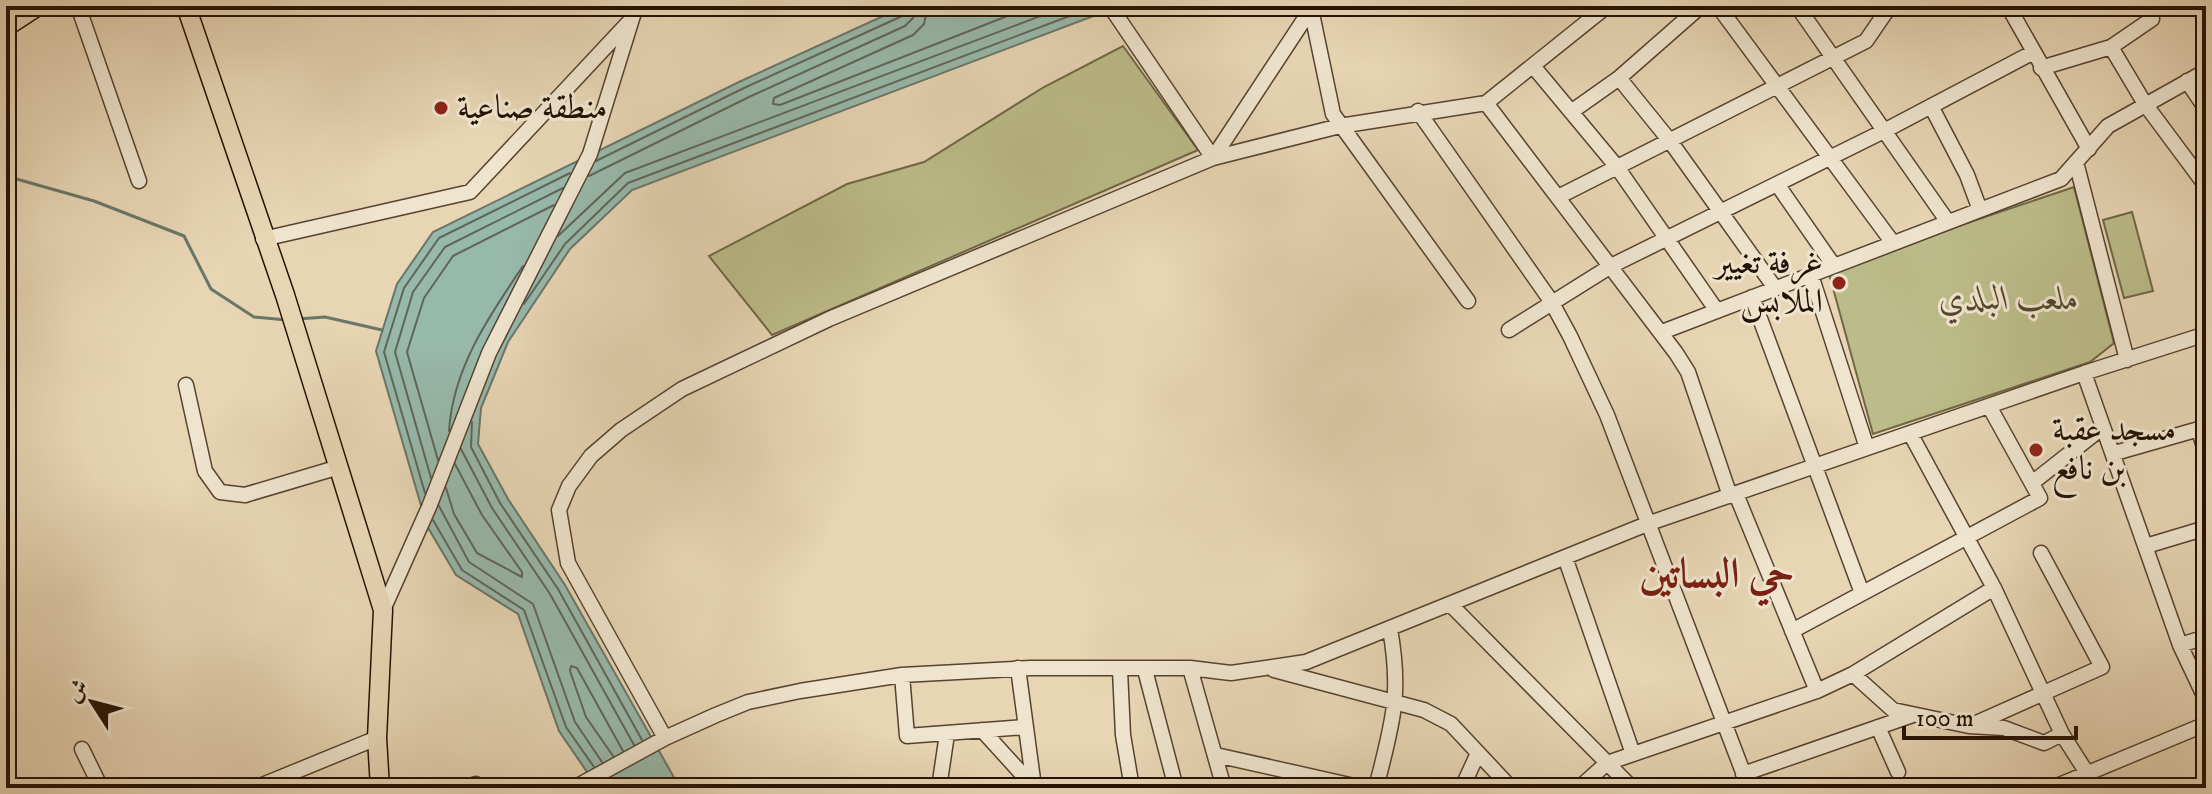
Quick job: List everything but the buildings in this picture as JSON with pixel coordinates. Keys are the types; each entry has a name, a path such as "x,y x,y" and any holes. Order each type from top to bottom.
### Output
{"main road":[{"path":"11,18 38,6"},
{"path":"186,6 263,239 296,328 383,610 377,738 380,788"}],"street":[{"path":"78,6 139,181"},
{"path":"1110,6 1213,158"},
{"path":"661,740 568,563 559,510 569,486 591,456 621,430 696,382 829,319 1213,158 1340,126 1418,111 1486,103 1607,6"},
{"path":"1571,112 1619,78 1701,6"},
{"path":"1718,6 1893,243"},
{"path":"1797,6 1948,222"},
{"path":"1558,197 1866,41 1890,6"},
{"path":"2008,6 2089,149"},
{"path":"1213,158 1312,8"},
{"path":"1312,8 1333,114 1468,301"},
{"path":"263,239 470,192 634,12"},
{"path":"383,610 429,507 489,353 590,154 634,12"},
{"path":"2041,68 2111,47 2152,19"},
{"path":"2111,47 2145,104 2206,186"},
{"path":"1509,330 1611,266 1884,131 2032,53"},
{"path":"1533,66 1617,167 1669,237 1717,311"},
{"path":"1662,332 2061,179 2108,126 2206,71"},
{"path":"1619,78 1670,141 1775,288"},
{"path":"2187,81 2206,109"},
{"path":"1486,103 1662,332 1688,372 1733,495 1817,691"},
{"path":"1931,106 1967,175 1980,210"},
{"path":"1418,111 1551,301 1607,415 1746,781 1914,715"},
{"path":"2076,162 2127,360"},
{"path":"1777,184 1834,266"},
{"path":"1811,275 1867,448"},
{"path":"1752,297 1862,593"},
{"path":"574,788 661,740 748,702 902,675 1018,668 1190,668 1231,673 1306,662 1647,524 2206,334"},
{"path":"2084,373 2115,453 2180,645 2206,700"},
{"path":"186,385 205,471 220,492 245,495 339,467"},
{"path":"1792,631 2040,498 1989,406"},
{"path":"2032,483 2103,427"},
{"path":"2115,453 2202,429 2206,454"},
{"path":"1910,433 1994,588 2062,734 2087,773"},
{"path":"2146,546 2206,528"},
{"path":"1969,726 2041,691 2102,667 2041,553"},
{"path":"1565,557 1633,754"},
{"path":"1579,788 1607,763 1817,691 1853,674 1994,588"},
{"path":"1450,604 1632,788"},
{"path":"1376,788 1397,703 1396,663 1390,629"},
{"path":"2180,645 2206,637"},
{"path":"1018,668 1034,788"},
{"path":"1190,668 1224,788"},
{"path":"1270,669 1424,710 1451,724 1511,788"},
{"path":"1120,670 1123,735 1132,788"},
{"path":"1145,670 1176,788"},
{"path":"1853,674 1893,710 1969,726 2004,728 2044,743 2062,734"},
{"path":"902,675 907,736 1024,727"},
{"path":"2052,788 2206,724"},
{"path":"1878,727 1898,772"},
{"path":"982,730 1034,788"},
{"path":"939,788 947,734"},
{"path":"255,788 284,783 377,738"},
{"path":"82,749 101,788"},
{"path":"1462,788 1478,753"},
{"path":"1216,755 1363,788"},
{"path":"466,788 476,784 476,788"}],"green space":[{"path":"1123,46 1198,150 772,335 709,256 847,184 924,162 1044,87"},
{"name":"ملعب البلدي","path":"2074,187 2114,343 2090,362 1873,434 1828,270"},
{"path":"2132,212 2153,291 2124,298 2103,220"}],"water":[{"path":"905,6 1120,6 632,190 570,249 508,342 481,408 478,444 508,499 565,585 680,788 598,788 559,731 518,614 456,575 427,526 376,351 397,284 433,232 741,81"}],"waterway":[{"path":"6,176 94,201 184,236 211,289 254,317 287,320"},
{"path":"298,319 325,317 382,330"}],"place":[{"name":"منطقة صناعية","path":"441,108"},
{"name":"غرفة تغيير الملابس","path":"1839,283"},
{"name":"مسجد عقبة بن نافع","path":"2036,450"}],"district":[{"name":"حي البساتين","path":"1717,575"}]}
